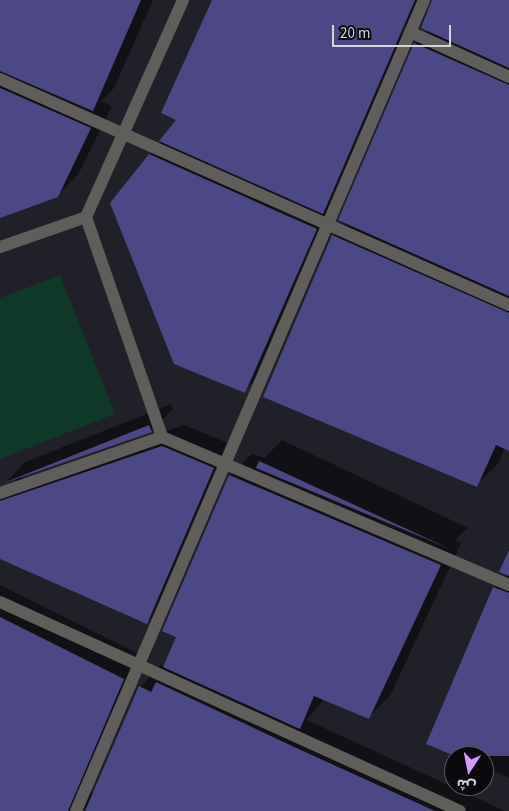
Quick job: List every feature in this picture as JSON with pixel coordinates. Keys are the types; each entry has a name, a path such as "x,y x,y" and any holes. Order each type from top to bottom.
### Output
{"street":[{"path":"162,437 86,218 184,0"},
{"path":"76,811 424,0"},
{"path":"410,32 509,77"},
{"path":"0,79 509,305"},
{"path":"0,247 86,218"},
{"path":"0,493 162,437 509,585"},
{"path":"0,602 460,811"}],"green space":[{"path":"60,275 115,414 0,459 0,298"}],"building":[{"path":"0,0 141,0 93,111 0,71"},
{"path":"212,0 415,0 323,214 159,141 176,120 161,113"},
{"path":"432,0 509,0 509,68 421,28"},
{"path":"414,43 509,85 509,296 338,220"},
{"path":"0,88 91,128 58,197 0,218"},
{"path":"149,154 317,229 245,393 174,364 110,203"},
{"path":"332,235 509,313 509,451 496,445 477,487 263,397"},
{"path":"149,425 152,432 1,484"},
{"path":"162,446 214,468 147,624 0,559 0,501"},
{"path":"259,461 448,548 256,468"},
{"path":"229,475 441,565 369,719 314,696 300,729 163,667 176,637 162,631"},
{"path":"509,550 509,576 499,572"},
{"path":"493,587 509,593 509,756 494,756 494,746 444,746 444,751 426,744"},
{"path":"0,617 124,679 68,811 0,811"},
{"path":"156,682 435,811 85,811 139,686 151,692"}]}
